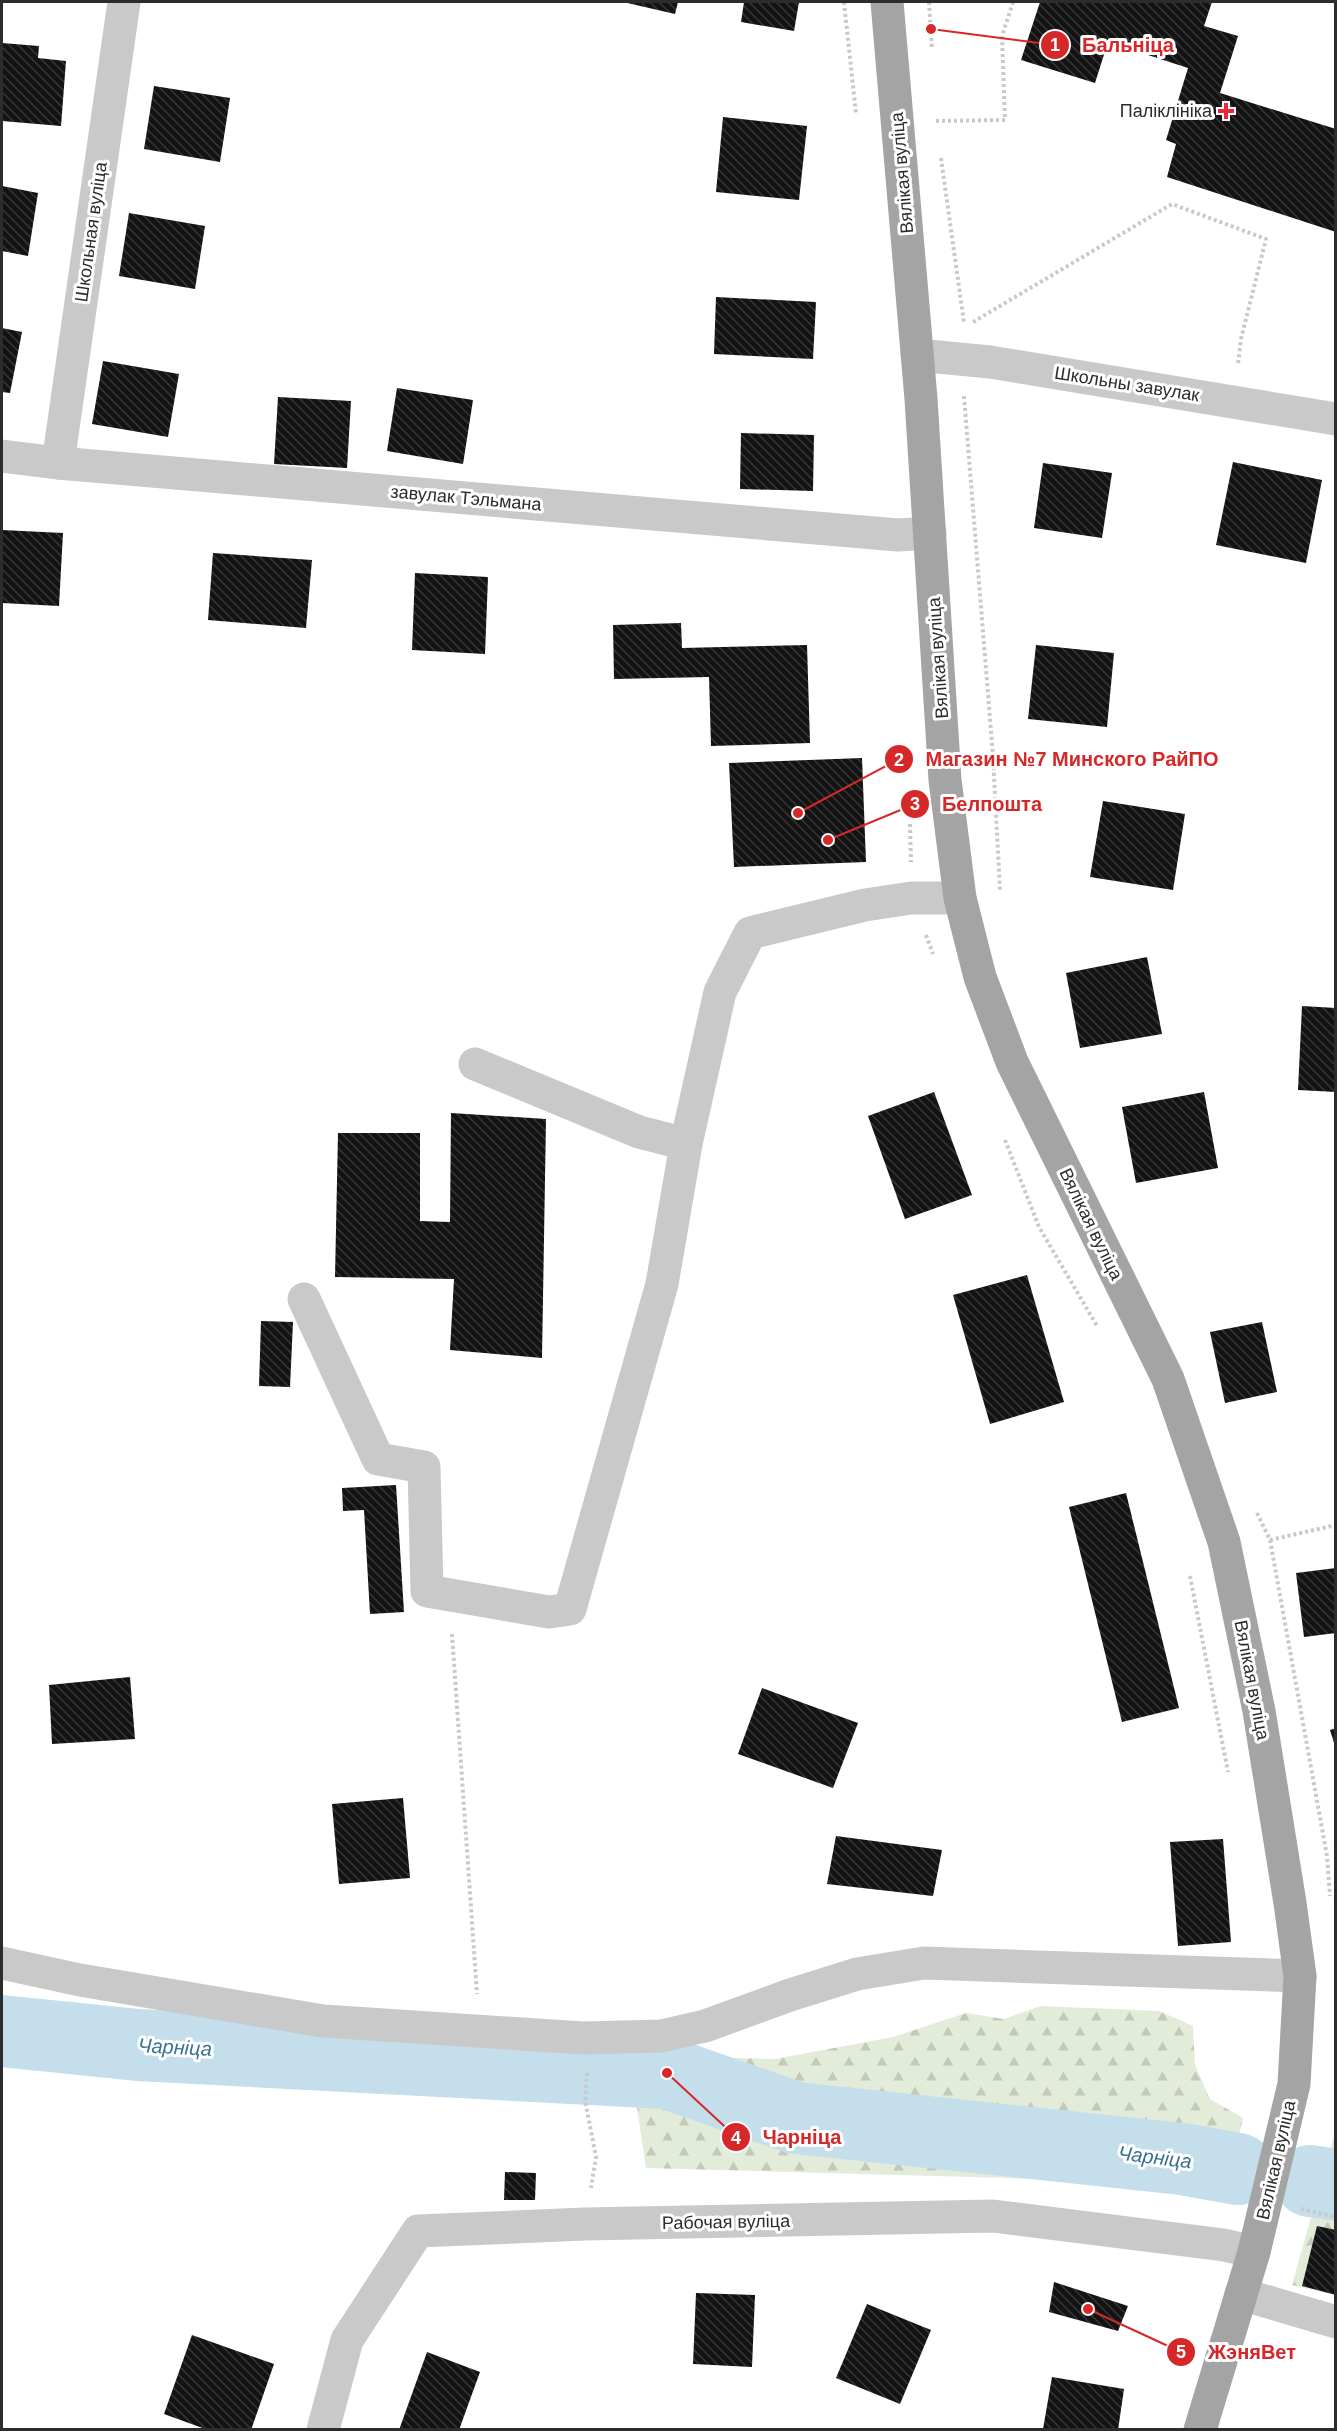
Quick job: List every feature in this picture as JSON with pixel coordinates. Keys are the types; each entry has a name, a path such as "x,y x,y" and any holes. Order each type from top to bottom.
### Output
{"main road":[{"name":"Вялікая вуліца","path":"887,2 917,355 945,780 960,898 980,977 1012,1062 1168,1379 1224,1542 1259,1711 1300,1976 1294,2084 1254,2252 1200,2430"}],"street":[{"name":"Школьная вуліца","path":"58,463 124,2"},
{"name":"Школьны завулак","path":"917,355 990,362 1335,419"},
{"name":"завулак Тэльмана","path":"2,456 58,463 898,535 930,533"},
{"path":"304,1299 378,1459 424,1467 427,1591 549,1612 570,1609 662,1284 686,1144 720,992 750,933 865,905 911,898 960,898"},
{"path":"475,1064 639,1132 686,1144"},
{"path":"2,1963 80,1980 323,2021 583,2038 662,2036 705,2026 790,1995 857,1974 924,1963 1300,1976"},
{"name":"Рабочая вуліца","path":"323,2430 347,2340 418,2230 585,2224 993,2216 1224,2245 1254,2252"},
{"path":"1241,2294 1335,2322"}],"path":[{"path":"929,2 932,52"},
{"path":"936,121 1005,120 1002,36 1013,2"},
{"path":"935,109 937,132"},
{"path":"940,155 964,327 1172,204 1266,238 1241,339 1233,402"},
{"path":"961,361 993,756 1000,899"},
{"path":"1256,1512 1270,1540 1327,1856 1330,1903"},
{"path":"1270,1540 1335,1525"},
{"path":"453,1595 452,1642 480,2031"},
{"path":"585,2100 596,2157 585,2224"},
{"path":"1293,2207 1335,2217"}],"green space":[{"path":"1041,2006 1159,2011 1193,2026 1195,2065 1210,2099 1243,2118 1225,2196 1046,2179 646,2168 629,2055 775,2059 893,2037 966,2013 1004,2019"},
{"path":"1336,2132 1335,2295 1292,2285"}],"building":[{"path":"623,2 678,2 675,14"},
{"path":"744,2 799,2 794,31 741,22"},
{"name":"Паліклініка","path":"1040,2 1212,2 1204,26 1238,36 1220,93 1336,129 1336,232 1167,177 1176,144 1166,140 1188,68 1108,42 1095,83 1021,60"},
{"path":"2,43 39,46 38,58 66,61 61,126 2,121"},
{"path":"154,86 230,98 220,162 144,149"},
{"path":"723,117 807,126 799,200 716,192"},
{"path":"2,186 38,193 28,256 2,251"},
{"path":"129,213 205,226 195,289 119,276"},
{"path":"716,297 816,302 813,359 714,354"},
{"path":"2,328 22,332 10,393 2,392"},
{"path":"103,361 179,374 168,437 92,424"},
{"path":"397,388 473,400 463,464 387,451"},
{"path":"278,397 351,401 347,468 274,464"},
{"path":"741,433 814,435 813,491 740,489"},
{"path":"1233,462 1322,480 1306,563 1216,545"},
{"path":"1043,463 1112,473 1102,538 1034,528"},
{"path":"2,530 63,533 59,606 2,603"},
{"path":"213,553 312,560 306,628 208,620"},
{"path":"415,573 488,577 485,654 412,650"},
{"path":"681,623 682,648 807,645 810,743 711,746 709,677 614,679 613,625"},
{"path":"1036,645 1114,653 1107,727 1028,719"},
{"path":"862,758 866,862 734,867 729,763"},
{"path":"1103,801 1185,814 1173,890 1090,877"},
{"path":"1147,957 1162,1034 1080,1048 1066,973"},
{"path":"1302,1006 1336,1008 1336,1092 1298,1090"},
{"path":"934,1092 972,1195 905,1219 868,1116"},
{"path":"1204,1092 1218,1168 1136,1183 1122,1107"},
{"path":"451,1113 546,1119 542,1358 450,1350 454,1279 335,1277 338,1133 420,1133 420,1221 450,1222"},
{"path":"1027,1275 1064,1402 990,1424 953,1295"},
{"path":"261,1321 293,1322 290,1387 259,1386"},
{"path":"1262,1322 1277,1392 1225,1403 1210,1332"},
{"path":"396,1485 404,1612 370,1614 364,1510 343,1511 342,1488"},
{"path":"1126,1493 1179,1708 1122,1722 1069,1507"},
{"path":"1336,1568 1336,1633 1304,1637 1296,1573"},
{"path":"130,1677 135,1739 52,1744 49,1685"},
{"path":"762,1688 858,1723 833,1788 738,1754"},
{"path":"1336,1728 1336,1746 1335,1746 1330,1730"},
{"path":"403,1798 410,1878 339,1884 332,1804"},
{"path":"836,1836 942,1850 933,1896 827,1884"},
{"path":"1223,1839 1231,1942 1178,1946 1170,1842"},
{"path":"505,2172 536,2173 535,2200 504,2200"},
{"path":"1317,2226 1336,2230 1336,2295 1302,2286"},
{"path":"1054,2282 1128,2306 1118,2331 1049,2312"},
{"path":"696,2293 755,2295 752,2367 693,2364"},
{"path":"867,2304 931,2330 900,2404 836,2378"},
{"path":"192,2335 274,2364 251,2430 208,2430 164,2414"},
{"path":"427,2352 480,2372 459,2430 399,2430"},
{"path":"1052,2377 1124,2389 1118,2430 1043,2429"}],"waterway":[{"name":"Чарніца","path":"2,2031 138,2045 667,2073 796,2118 1182,2159 1238,2169"},
{"name":"Чарніца","path":"1310,2181 1336,2185"}],"place":[{"name":"Бальніца","path":"931,29"},
{"name":"Паліклініка","path":"1226,111"},
{"name":"Магазин №7 Минского РайПО","path":"798,813"},
{"name":"Белпошта","path":"828,840"},
{"name":"Чарніца","path":"667,2073"},
{"name":"ЖэняВет","path":"1088,2309"}]}
